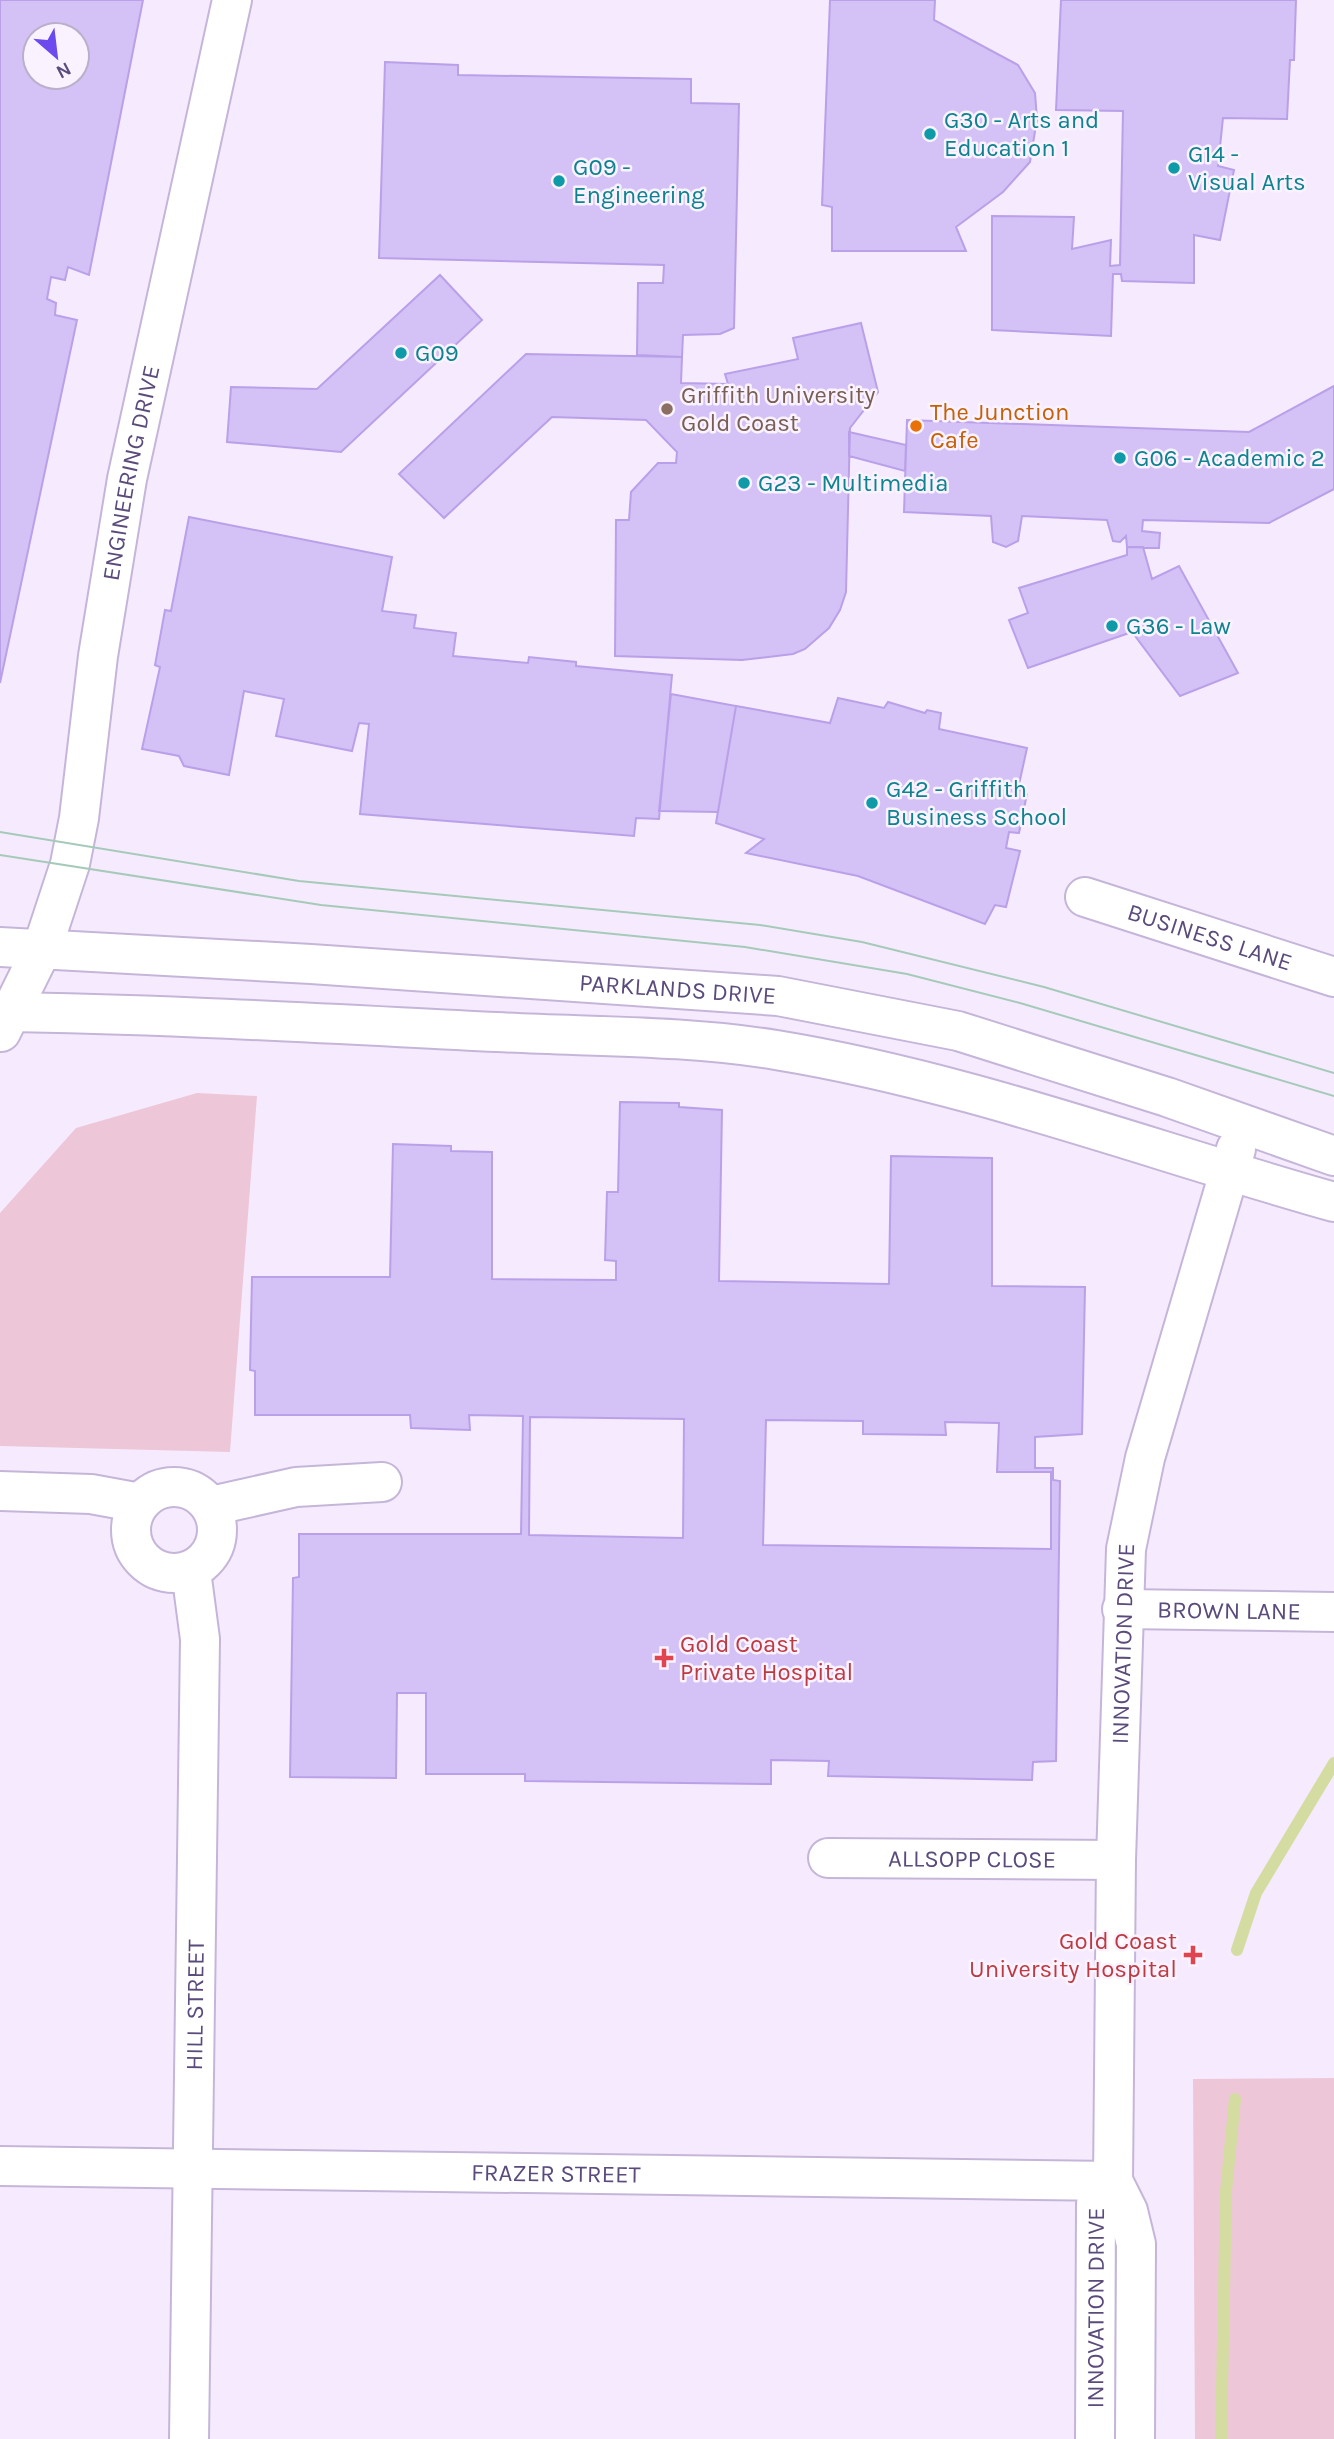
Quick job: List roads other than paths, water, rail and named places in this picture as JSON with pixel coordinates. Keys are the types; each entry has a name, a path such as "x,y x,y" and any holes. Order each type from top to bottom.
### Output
{"street":[{"name":"ENGINEERING DRIVE","path":"4,1019 43,949 70,864 79,818 98,656 127,479 232,0"},
{"name":"BUSINESS LANE","path":"1084,897 1334,977"},
{"name":"PARKLANDS DRIVE","path":"0,947 597,982 778,996 958,1031 1167,1097 1334,1156"},
{"name":"PARKLANDS DRIVE","path":"4,1019 469,1031 772,1049 846,1063 1034,1111 1229,1173 1334,1202"},
{"name":"INNOVATION DRIVE","path":"1135,2439 1136,2244 1128,2211 1113,2181 1122,1609 1132,1509 1244,1124"},
{"path":"211,1506 296,1487 382,1482"},
{"path":"166,1487 187,1488 200,1495 211,1506 218,1533 215,1547 206,1560 191,1571 176,1574 160,1572 146,1564 136,1553 131,1528 140,1503 152,1493 166,1487"},
{"path":"0,1491 91,1494 140,1503"},
{"name":"HILL STREET","path":"189,2439 200,1639 191,1571"},
{"name":"BROWN LANE","path":"1122,1609 1334,1612"},
{"name":"ALLSOPP CLOSE","path":"828,1858 1116,1860"},
{"name":"FRAZER STREET","path":"0,2165 1113,2181"},
{"name":"INNOVATION DRIVE","path":"1095,2439 1096,2204 1113,2181"}],"waterway":[{"path":"1237,1950 1256,1893 1334,1763"},
{"path":"1221,2439 1226,2191 1235,2099"}],"tram line":[{"path":"0,832 299,881 760,925 862,942 1044,987 1334,1073"},
{"path":"0,855 321,905 745,947 907,974 1020,1003 1334,1096"}],"place":[{"name":"G30 - Arts and Education 1","path":"930,134"},
{"name":"G14 - Visual Arts","path":"1174,168"},
{"name":"G09 - Engineering","path":"559,181"},
{"name":"G09","path":"401,353"},
{"name":"Griffith University Gold Coast","path":"667,409"},
{"name":"The Junction Cafe","path":"916,426"},
{"name":"G06 - Academic 2","path":"1120,458"},
{"name":"G23 - Multimedia","path":"744,483"},
{"name":"G36 - Law","path":"1112,626"},
{"name":"G42 - Griffith Business School","path":"872,803"},
{"name":"Gold Coast Private Hospital","path":"664,1658"},
{"name":"Gold Coast University Hospital","path":"1193,1955"}]}
